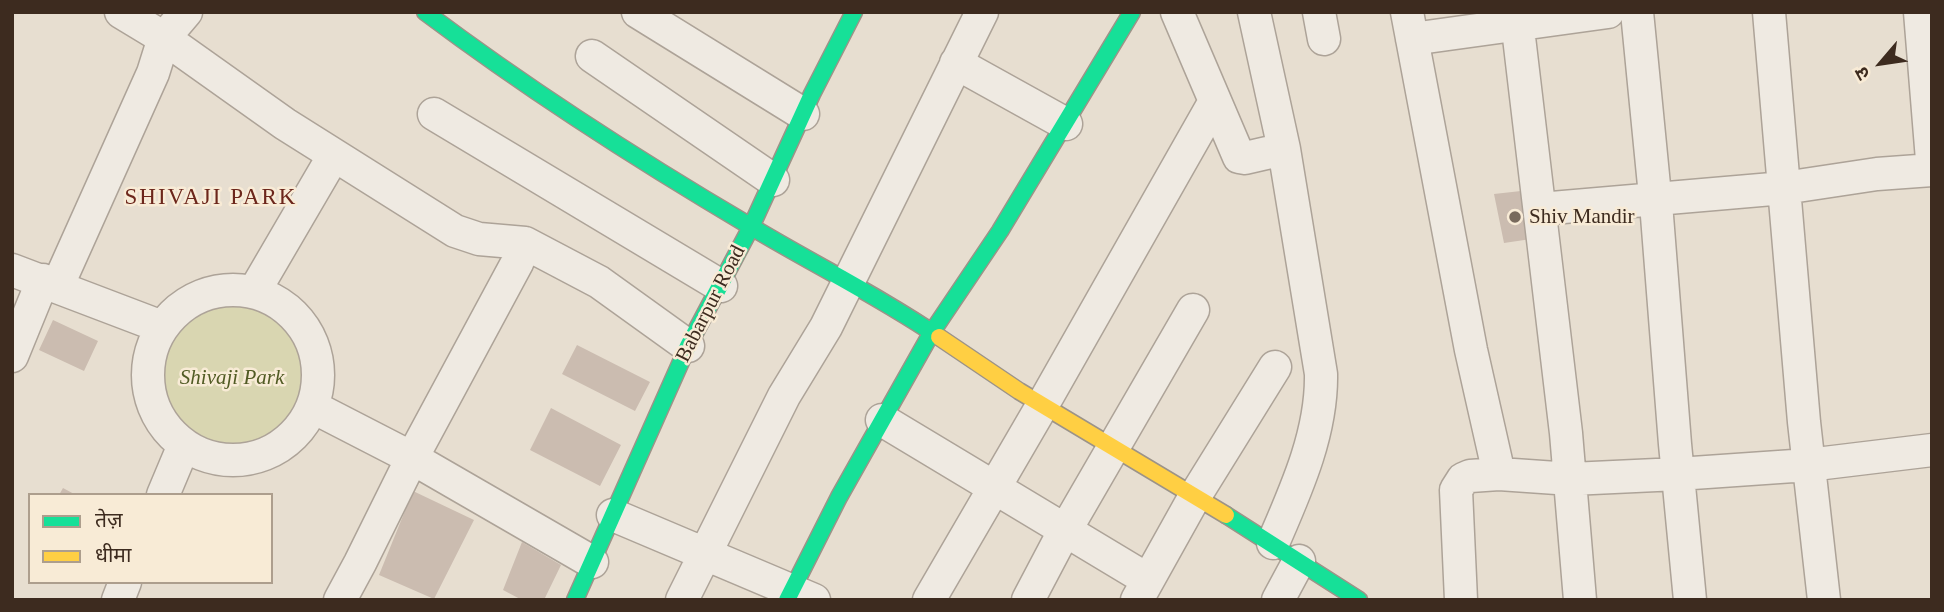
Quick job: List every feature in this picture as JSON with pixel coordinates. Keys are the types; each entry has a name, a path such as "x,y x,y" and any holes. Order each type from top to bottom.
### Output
{"street":[{"path":"121,12 164,38 285,124 455,231 479,239 526,243 599,282 688,346"},
{"path":"12,356 153,73 164,38 186,12"},
{"path":"425,12 504,71 751,227 849,281 1042,405 1273,543 1359,600"},
{"path":"638,12 803,114"},
{"name":"Babarpur Road","path":"575,600 688,346 751,227 854,12"},
{"path":"682,600 784,396 826,327 982,12"},
{"path":"613,515 798,596 839,497 932,332 1000,230 1132,12"},
{"path":"1177,12 1239,157 1284,149"},
{"path":"1254,12 1284,149 1321,374 1321,401 1299,484 1273,543"},
{"path":"1499,474 1471,350 1410,25 1608,12"},
{"path":"1637,12 1690,600"},
{"path":"1769,12 1808,465 1824,600"},
{"path":"1920,12 1932,160"},
{"path":"1516,19 1571,479 1580,600"},
{"path":"592,56 773,180"},
{"path":"956,63 1066,124"},
{"path":"929,600 1214,103"},
{"path":"434,114 720,286"},
{"path":"254,292 334,155"},
{"path":"1540,209 1784,188 1877,174 1932,170"},
{"path":"340,600 526,243"},
{"path":"12,270 162,327"},
{"path":"228,289 254,292 281,303 302,323 315,350 318,369 319,378 313,407 300,429 281,446 258,457 233,461 208,457 184,445 170,432 152,400 148,381 153,344 162,327 180,308 202,294 228,289"},
{"path":"1028,600 1193,310"},
{"path":"883,420 1066,530 1143,590 1195,496 1275,367"},
{"path":"313,407 412,458 592,562"},
{"path":"164,493 184,445"},
{"path":"1461,600 1456,490 1459,483 1469,476 1499,474 1571,479 1678,474 1808,465 1932,450"},
{"path":"1278,600 1299,561"}],"green space":[{"name":"Shivaji Park","path":"232,302 261,307 286,324 303,349 308,378 303,407 286,432 261,449 232,454 203,449 178,432 161,407 156,378 161,349 178,324 203,307"}],"building":[{"name":"Shiv Mandir","path":"1530,190 1531,239 1504,243 1494,194"},
{"path":"53,320 98,341 84,371 39,350"},
{"path":"577,345 650,382 635,411 562,374"},
{"path":"551,408 621,445 600,486 530,450"},
{"path":"413,491 474,520 434,599 379,575"},
{"path":"522,542 561,565 544,600 522,600 503,590"}],"traffic: fast":[{"path":"425,12 544,97 625,150 939,337"},
{"path":"575,600 688,346 751,227 812,94 854,12"},
{"path":"787,600 839,497 932,332 1000,231 1132,12"},
{"path":"1226,515 1359,600"}],"traffic: slow":[{"path":"939,337 1019,391 1226,515"}],"place":[{"name":"Shiv Mandir","path":"1515,217"}],"district":[{"name":"SHIVAJI PARK","path":"211,198"}]}
